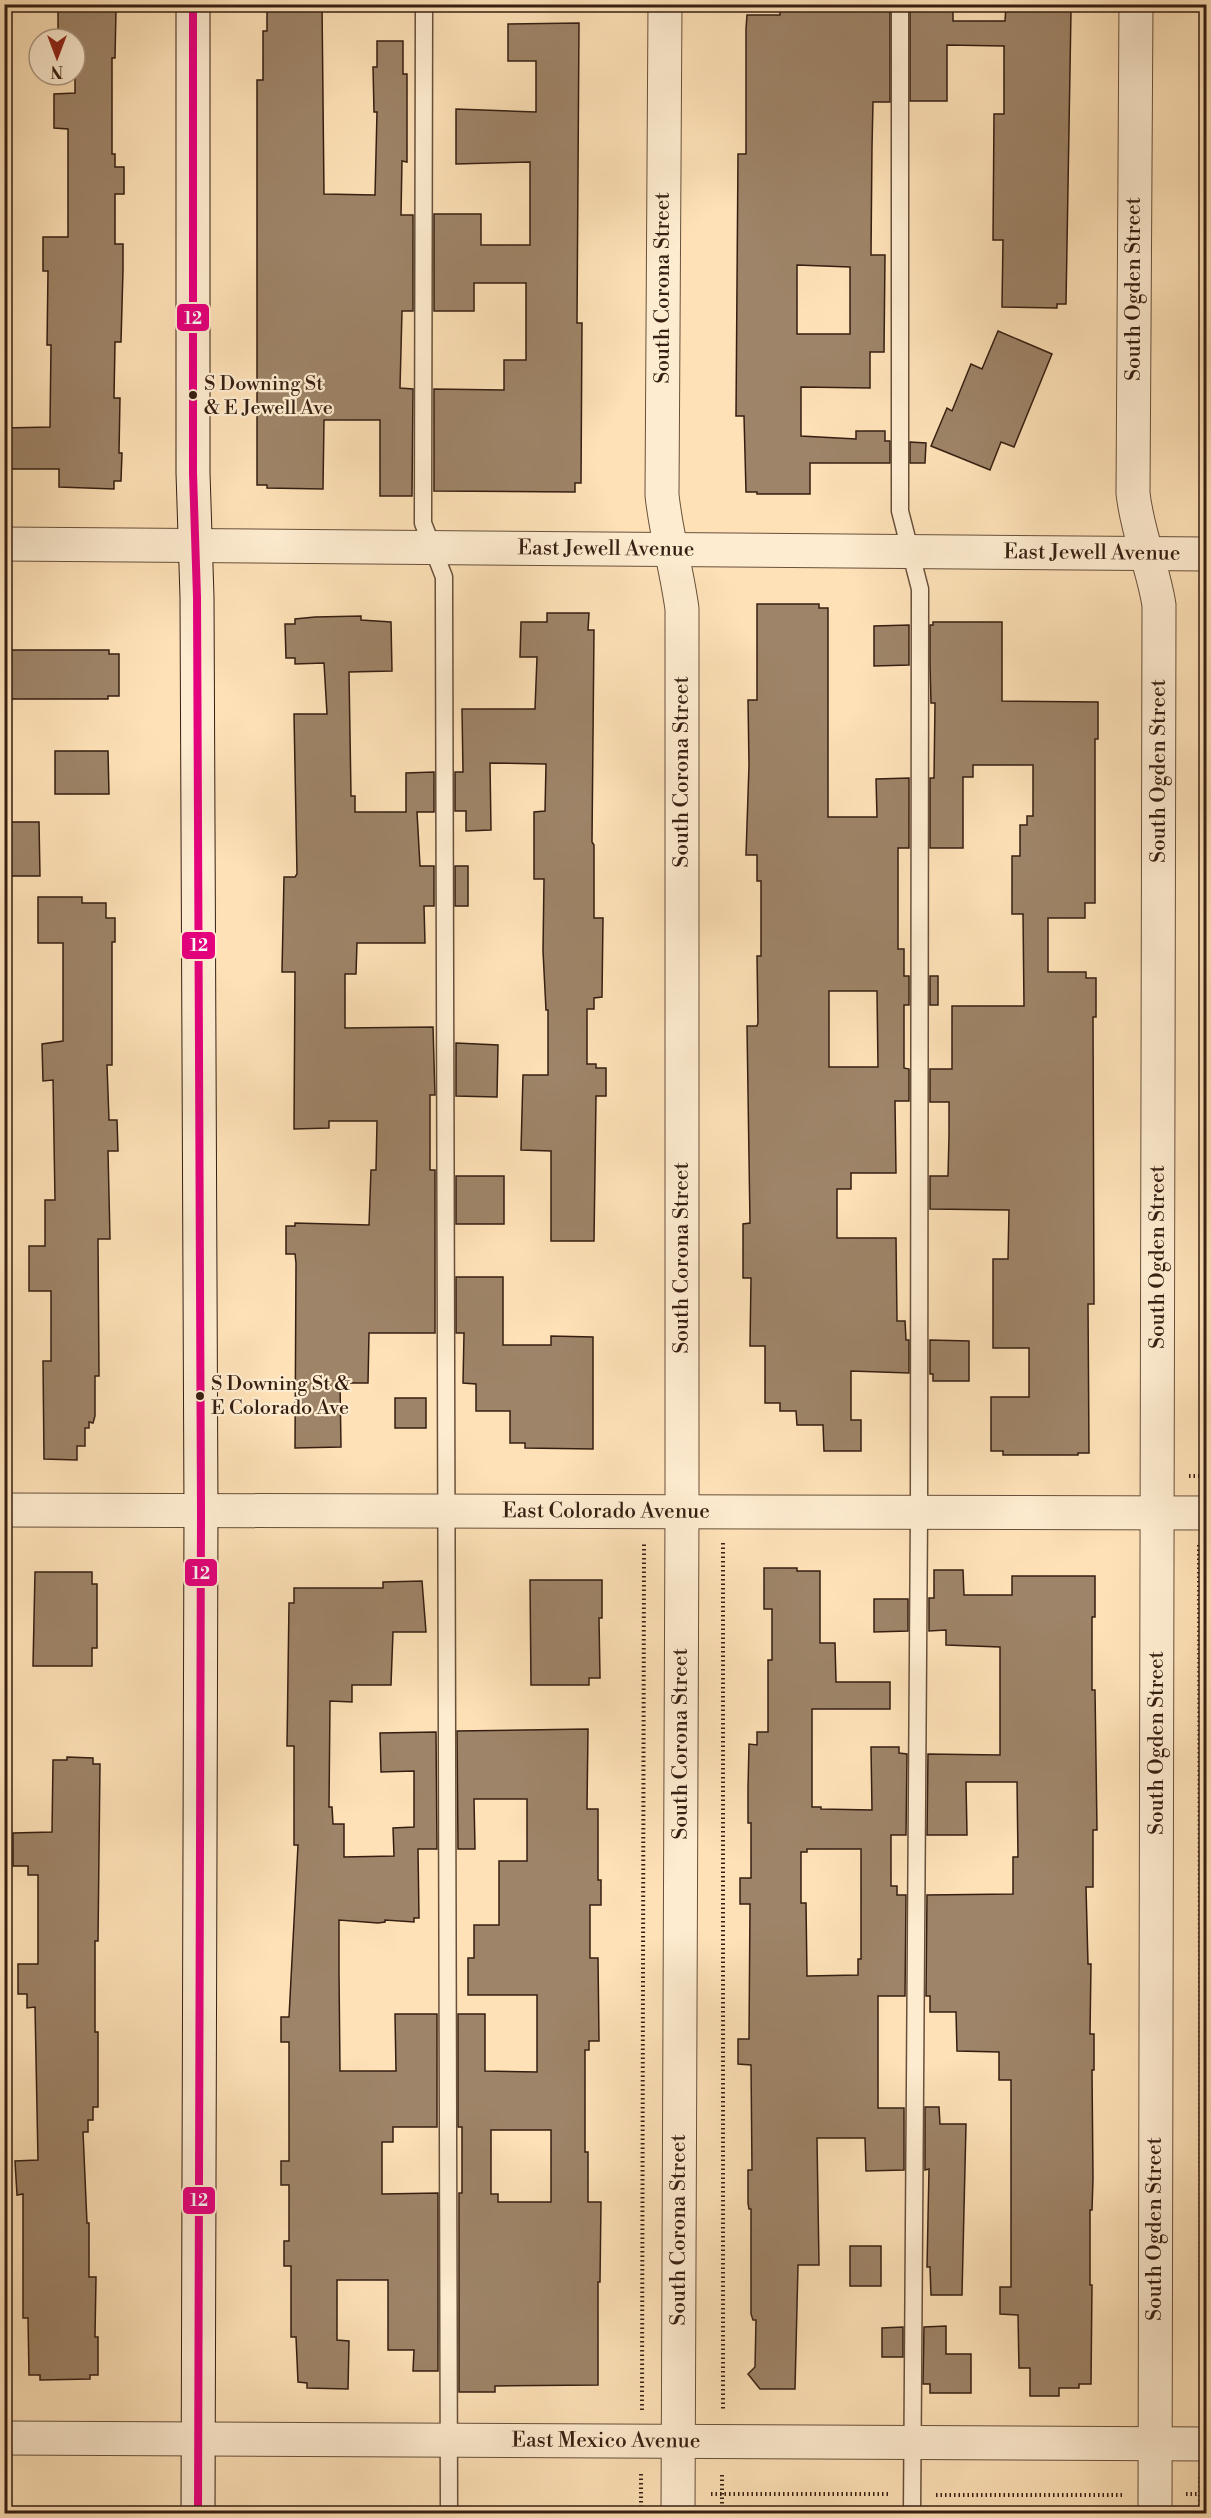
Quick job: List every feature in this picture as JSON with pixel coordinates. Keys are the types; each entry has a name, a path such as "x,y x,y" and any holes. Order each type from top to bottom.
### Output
{"street":[{"path":"193,4 201,1510 198,2514"},
{"name":"South Corona Street","path":"665,4 662,495 682,609 682,1512 678,2514"},
{"name":"South Ogden Street","path":"1136,4 1133,493 1137,523 1155,579 1159,605 1155,2444 1167,2504"},
{"name":"East Jewell Avenue","path":"4,544 670,548 1147,554 1204,569"},
{"name":"East Colorado Avenue","path":"4,1510 1202,1513"},
{"name":"East Mexico Avenue","path":"4,2438 1155,2444 1204,2432"}],"lane":[{"path":"424,4 423,524 444,577 449,2514"},
{"path":"900,4 900,511 920,589 919,1512 912,2514"}],"path":[{"path":"1204,569 1200,1476 1202,1513 1204,2432"},
{"path":"1181,1476 1206,1476"},
{"path":"723,1540 723,2418"},
{"path":"642,2420 644,1541"},
{"path":"641,2474 641,2514"},
{"path":"722,2475 722,2514"},
{"path":"1200,2476 1200,2514"},
{"path":"1167,2504 1206,2494"}],"building":[{"path":"267,4 322,4 324,194 375,195 377,112 374,112 373,67 377,67 377,41 403,41 403,74 407,74 407,162 402,161 401,215 413,215 413,311 402,311 400,388 413,389 412,496 380,496 380,420 324,420 323,489 267,488 267,485 257,485 257,80 263,80 263,31 267,31"},
{"path":"780,4 890,5 890,102 873,102 872,147 871,255 885,255 884,352 870,352 870,388 801,387 801,436 856,439 856,431 885,431 885,441 890,441 890,463 810,463 810,494 746,492 744,416 736,416 738,154 746,154 747,15 780,15","holes":["797,265 850,267 850,334 797,334"]},
{"path":"910,5 953,6 953,21 1005,21 1006,7 1060,8 1060,11 1071,11 1066,304 1057,304 1057,308 1002,307 1003,240 993,240 994,114 1004,114 1004,46 947,45 947,101 910,101"},
{"path":"58,9 116,9 115,58 112,58 112,154 115,154 115,167 124,167 124,194 115,194 115,244 123,244 123,270 121,342 115,342 114,398 120,398 121,481 114,481 114,489 59,487 59,469 4,469 4,428 50,427 51,345 47,345 48,271 43,271 43,237 68,237 68,129 54,128 54,94 75,93 75,87 87,87 87,27 58,27"},
{"path":"579,23 577,323 582,323 581,483 575,483 575,492 434,491 434,389 504,390 504,360 526,360 526,283 474,283 474,311 434,311 434,214 481,214 481,245 530,245 530,162 456,164 456,109 536,112 536,61 508,61 508,24"},
{"path":"998,331 1052,354 1014,447 1001,442 990,470 931,446 947,408 952,411 971,364 982,369"},
{"path":"910,442 926,443 925,463 910,463"},
{"path":"757,604 819,604 819,608 828,608 828,817 877,817 876,779 909,778 909,848 898,848 898,949 904,949 904,976 909,976 909,1005 904,1005 904,1068 909,1069 909,1101 895,1101 896,1173 851,1173 851,1189 837,1189 837,1238 896,1238 897,1321 905,1321 906,1340 909,1340 909,1373 851,1371 851,1420 861,1420 861,1451 824,1451 823,1425 797,1425 796,1411 780,1411 780,1403 765,1403 765,1346 750,1346 751,1278 743,1278 743,1224 750,1223 747,1026 757,1026 758,1023 757,956 761,956 761,881 757,881 757,855 746,855 749,765 748,700 757,700","holes":["829,991 877,991 878,1067 829,1067"]},
{"path":"547,613 589,613 588,630 594,630 592,842 594,845 594,918 603,918 602,997 594,998 594,1009 587,1009 587,1064 596,1064 596,1068 606,1068 606,1096 596,1096 594,1241 551,1241 551,1151 521,1150 523,1075 548,1075 548,1010 546,1010 543,951 544,879 534,879 534,812 545,811 546,764 490,763 491,830 466,831 466,811 455,811 455,772 463,772 462,709 535,709 537,657 520,657 521,622 547,622"},
{"path":"361,616 361,620 391,622 392,671 349,672 351,796 355,796 355,812 406,812 406,773 434,772 434,812 417,812 420,866 434,866 434,906 424,906 425,943 357,943 356,974 345,974 345,1028 433,1027 435,1095 430,1095 430,1170 435,1170 435,1333 369,1333 368,1383 340,1383 341,1447 295,1448 296,1263 295,1254 286,1254 286,1226 295,1226 295,1223 369,1225 371,1170 376,1170 377,1121 329,1121 329,1128 294,1129 295,972 282,972 284,877 295,877 297,874 294,714 327,714 324,663 295,664 295,658 286,658 285,624 295,624 295,619"},
{"path":"933,622 1002,622 1002,701 1098,702 1098,739 1095,739 1095,903 1085,903 1085,918 1048,918 1048,972 1086,972 1086,978 1096,978 1096,1017 1093,1017 1094,1304 1088,1304 1089,1453 1078,1453 1078,1455 1003,1455 1003,1451 991,1451 991,1397 1029,1397 1029,1348 993,1348 993,1259 1008,1259 1009,1210 930,1209 930,1176 948,1176 949,1102 930,1102 930,1069 952,1069 952,1006 1024,1006 1023,914 1012,914 1012,856 1020,856 1020,825 1027,825 1027,816 1033,816 1033,765 973,765 973,777 963,777 963,848 930,848 930,778 934,778 935,703 931,703 930,665 930,625 933,625"},
{"path":"909,625 909,665 874,666 874,626"},
{"path":"4,650 109,650 109,654 119,654 119,696 108,696 108,699 4,699"},
{"path":"55,751 108,751 109,794 55,794"},
{"path":"4,822 39,822 40,876 4,876"},
{"path":"455,866 468,866 468,906 455,906"},
{"path":"38,897 82,897 82,903 106,903 106,918 115,918 115,942 112,942 112,1065 107,1065 109,1120 117,1120 118,1151 108,1151 110,1239 98,1239 99,1376 95,1376 95,1416 93,1423 89,1422 89,1428 85,1428 85,1446 77,1446 77,1460 44,1459 43,1361 51,1361 51,1291 29,1291 29,1246 45,1246 45,1200 55,1200 53,1080 43,1081 42,1044 63,1041 63,943 38,943"},
{"path":"930,976 938,976 938,1005 930,1005"},
{"path":"456,1043 498,1045 497,1097 456,1096"},
{"path":"456,1176 504,1176 504,1224 456,1224"},
{"path":"456,1277 503,1277 503,1345 551,1345 551,1336 593,1337 593,1449 525,1448 525,1443 510,1443 510,1411 476,1411 476,1384 463,1383 464,1333 456,1333"},
{"path":"930,1340 969,1341 969,1381 933,1381 933,1374 930,1374"},
{"path":"395,1398 426,1398 426,1428 395,1428"},
{"path":"764,1568 820,1571 820,1643 835,1643 836,1682 890,1682 890,1709 812,1709 812,1807 872,1810 871,1747 899,1747 899,1753 907,1754 906,1835 891,1835 891,1886 897,1886 897,1895 906,1895 905,1996 878,1996 878,2108 904,2108 904,2170 866,2171 865,2138 817,2138 819,2265 798,2265 795,2389 760,2389 748,2374 755,2367 756,2320 753,2320 751,2314 751,2209 748,2203 748,2170 752,2170 751,2065 738,2064 738,2039 749,2039 750,1904 740,1904 740,1878 751,1878 751,1823 748,1823 749,1744 757,1745 757,1732 768,1732 768,1660 772,1660 772,1609 764,1609","holes":["807,1849 861,1849 861,1959 858,1959 858,1975 807,1976 806,1903 801,1903 801,1852 807,1852"]},
{"path":"934,1570 963,1570 964,1595 1012,1595 1012,1576 1095,1576 1095,1617 1092,1617 1092,1690 1095,1690 1097,1830 1093,1830 1093,1887 1086,1887 1088,1964 1091,1964 1090,2034 1094,2034 1093,2179 1092,2210 1090,2210 1091,2384 1079,2384 1079,2388 1059,2388 1059,2396 1030,2396 1030,2368 1019,2368 1018,2315 1000,2314 1000,2287 1011,2287 1011,2080 999,2080 999,2052 957,2051 956,2012 930,2012 930,1996 926,1996 927,1895 1013,1894 1013,1857 1018,1857 1017,1782 966,1782 967,1835 927,1835 928,1754 1000,1755 1000,1647 946,1645 946,1630 929,1631 929,1598 934,1598"},
{"path":"35,1572 92,1572 92,1584 97,1584 97,1648 92,1648 92,1666 33,1666"},
{"path":"530,1580 602,1580 602,1618 599,1618 600,1678 589,1678 589,1685 531,1685"},
{"path":"422,1581 426,1632 393,1632 391,1685 352,1685 352,1702 330,1701 329,1807 332,1807 333,1824 344,1824 344,1857 394,1856 393,1828 414,1827 414,1771 381,1772 380,1733 436,1732 437,1849 418,1849 419,1918 414,1918 414,1922 385,1920 385,1922 378,1923 339,1920 339,1973 340,2071 396,2071 395,2014 437,2014 437,2127 393,2127 393,2142 382,2142 382,2194 438,2193 438,2371 413,2371 414,2350 388,2350 388,2280 337,2280 337,2340 349,2341 348,2389 307,2388 307,2383 298,2382 296,2337 291,2337 291,2266 284,2266 284,2241 289,2241 289,2185 281,2185 281,2161 289,2161 289,2042 281,2042 281,2017 289,2017 298,1845 294,1845 294,1746 287,1746 289,1603 294,1603 294,1588 383,1588 383,1582"},
{"path":"874,1599 908,1599 908,1631 874,1632"},
{"path":"588,1729 587,1809 598,1809 598,1880 601,1880 601,1905 590,1905 590,1958 598,1958 599,2041 589,2041 589,2050 585,2050 585,2152 588,2152 588,2202 601,2202 598,2385 495,2386 495,2392 459,2392 459,2193 462,2193 462,2127 458,2127 458,2014 485,2014 485,2071 537,2072 537,1995 468,1995 468,1958 474,1958 474,1925 499,1925 499,1861 527,1861 527,1799 474,1799 475,1849 458,1849 457,1731","holes":["491,2130 551,2130 551,2202 498,2202 498,2194 491,2194"]},
{"path":"67,1757 93,1758 93,1764 100,1764 98,1941 95,1941 98,2107 93,2107 93,2120 88,2120 88,2132 83,2132 87,2223 89,2223 89,2277 96,2277 95,2337 98,2337 98,2375 90,2375 90,2379 40,2380 40,2375 29,2375 28,2318 23,2318 23,2194 17,2195 15,2161 38,2160 35,2007 27,2008 27,1994 18,1994 18,1964 38,1964 38,1875 28,1875 28,1866 13,1866 13,1833 52,1832 53,1760 67,1760"},
{"path":"925,2107 939,2107 940,2124 966,2124 962,2295 931,2295 930,2267 927,2267 929,2169 925,2170"},
{"path":"850,2246 881,2246 881,2286 850,2286"},
{"path":"946,2326 946,2354 971,2354 971,2393 930,2393 930,2384 923,2384 924,2327"},
{"path":"903,2327 903,2357 882,2357 882,2328"}],"transit line":[{"name":"12","path":"193,4 193,473 197,597 201,1511 198,2514"}],"place":[{"name":"S Downing St & E Jewell Ave","path":"193,395"},
{"name":"S Downing St & E Colorado Ave","path":"200,1396"}]}
